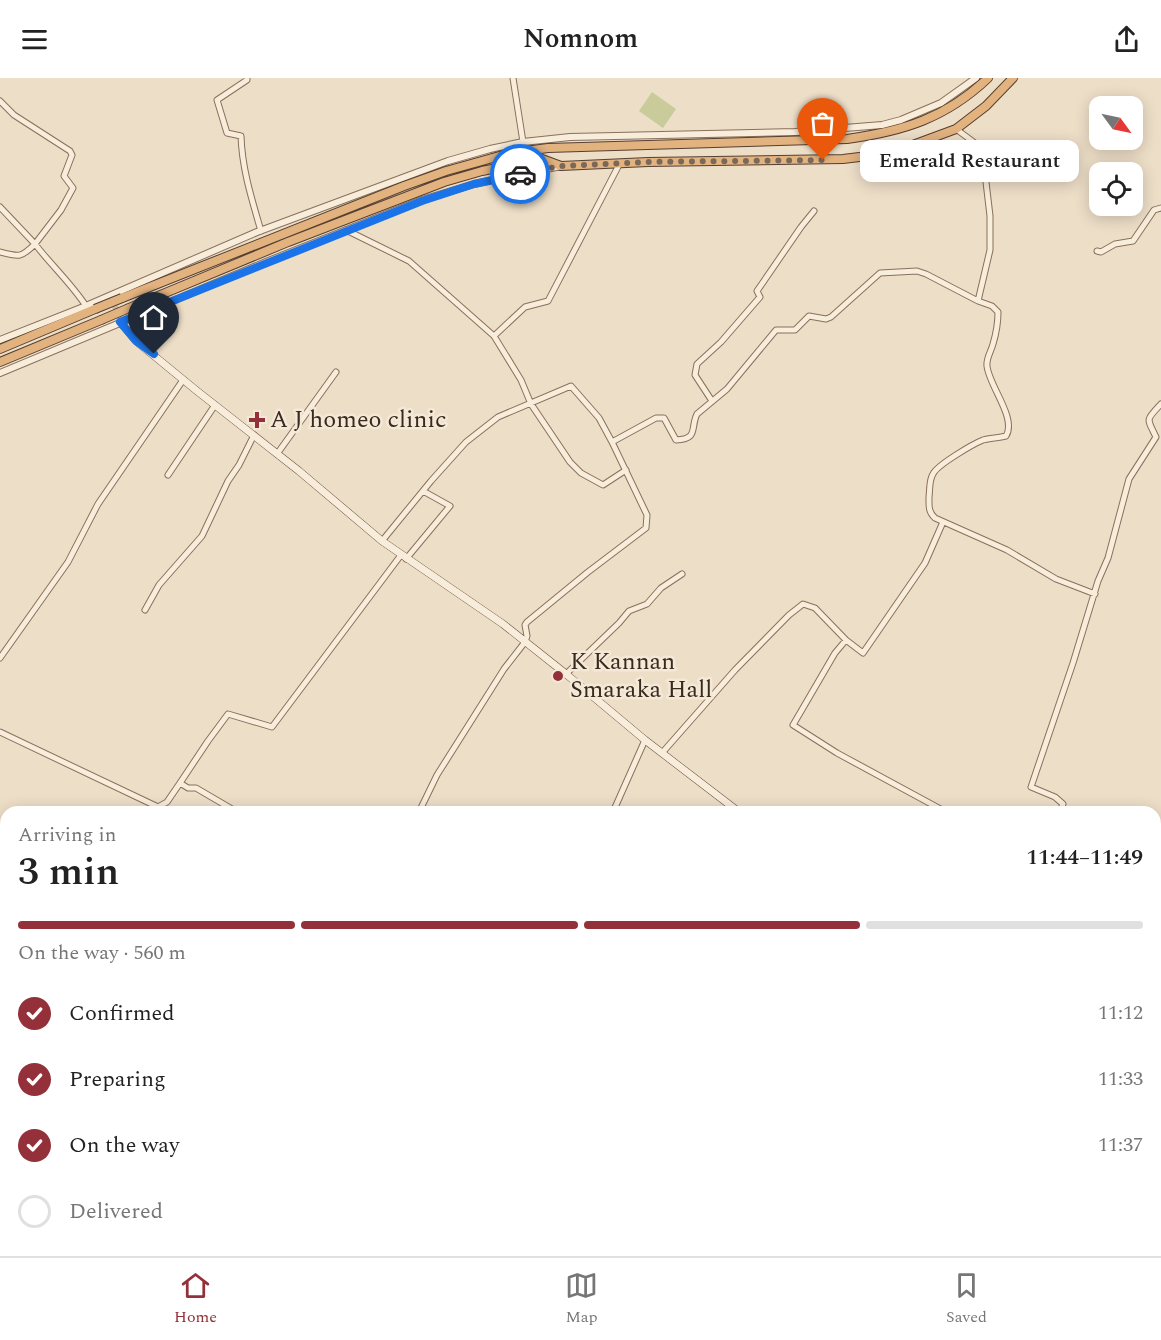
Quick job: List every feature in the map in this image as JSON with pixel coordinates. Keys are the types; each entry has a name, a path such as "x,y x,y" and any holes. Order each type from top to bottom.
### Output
{"highway":[{"path":"0,349 404,186 446,171 510,153 589,145 848,139 878,135 932,118 953,106 988,78"},
{"path":"0,362 288,242 444,182 482,171 542,159 561,166 843,159 876,155 910,146 956,129 986,106 1013,78"}],"main road":[{"path":"120,322 136,341 382,541 502,624 566,674 645,741 731,806"}],"street":[{"path":"247,78 217,100 227,133 241,136 246,176 261,231"},
{"path":"513,78 523,142"},
{"path":"0,340 261,231 448,161 523,142 570,137 795,132 882,125 941,104 976,78"},
{"path":"0,101 14,115 70,151 72,155 64,176 73,188 61,210 24,255 0,252"},
{"path":"956,129 983,149 988,156 986,183 990,216 990,250 978,301"},
{"path":"494,336 525,307 548,301 620,163"},
{"path":"0,373 120,322 422,201 474,184 561,166"},
{"path":"0,207 35,243 78,293 86,306"},
{"path":"1097,251 1101,252 1115,244 1133,241 1154,210 1161,208"},
{"path":"712,401 695,375 697,364 721,342 760,297 757,291 814,212"},
{"path":"346,231 409,261 494,336 521,380 531,404 570,462 581,473 603,485 626,470"},
{"path":"612,442 656,418 664,418 676,440 689,438 695,429 697,414 727,388 776,330 795,330 809,316 826,319 831,317 866,287 878,273 916,271 926,274 992,306 998,312 995,337 987,357 987,368 1008,420 1006,436 987,439 970,446 937,468 932,474 930,510 935,518 1007,550 1056,579 1095,594"},
{"path":"277,454 336,372"},
{"path":"0,658 68,562 98,504 183,380"},
{"path":"382,541 466,442 498,417 571,386 599,418 647,515 646,528 527,622 525,642 504,669 437,775 422,806"},
{"path":"1062,806 1063,804 1055,797 1031,788 1098,581 1108,558 1129,479 1156,437 1148,426 1148,420 1161,404"},
{"path":"168,476 215,405"},
{"path":"145,610 159,585 202,536 228,481 254,435"},
{"path":"160,806 167,802 228,714 272,727 404,557 450,506 423,491"},
{"path":"662,753 735,670 789,615 803,604 815,608 846,640 863,653 925,563 944,522"},
{"path":"566,674 629,611 647,604 661,588 682,574"},
{"path":"846,640 835,653 793,725 837,753 935,806"},
{"path":"0,732 156,806"},
{"path":"616,806 645,741"},
{"path":"180,783 188,788 196,788 227,806"}],"green space":[{"path":"652,92 676,109 663,128 639,111"}],"tunnel":[{"path":"112,298 121,323"}],"way so far":[{"path":"520,174 561,166 648,162 823,160"}],"place":[{"name":"Emerald Restaurant","path":"823,160"},
{"name":"A J homeo clinic","path":"257,420"},
{"name":"K Kannan Smaraka Hall","path":"558,676"}],"route":[{"path":"154,354 136,341 120,322 422,201 474,184 520,174"}]}
